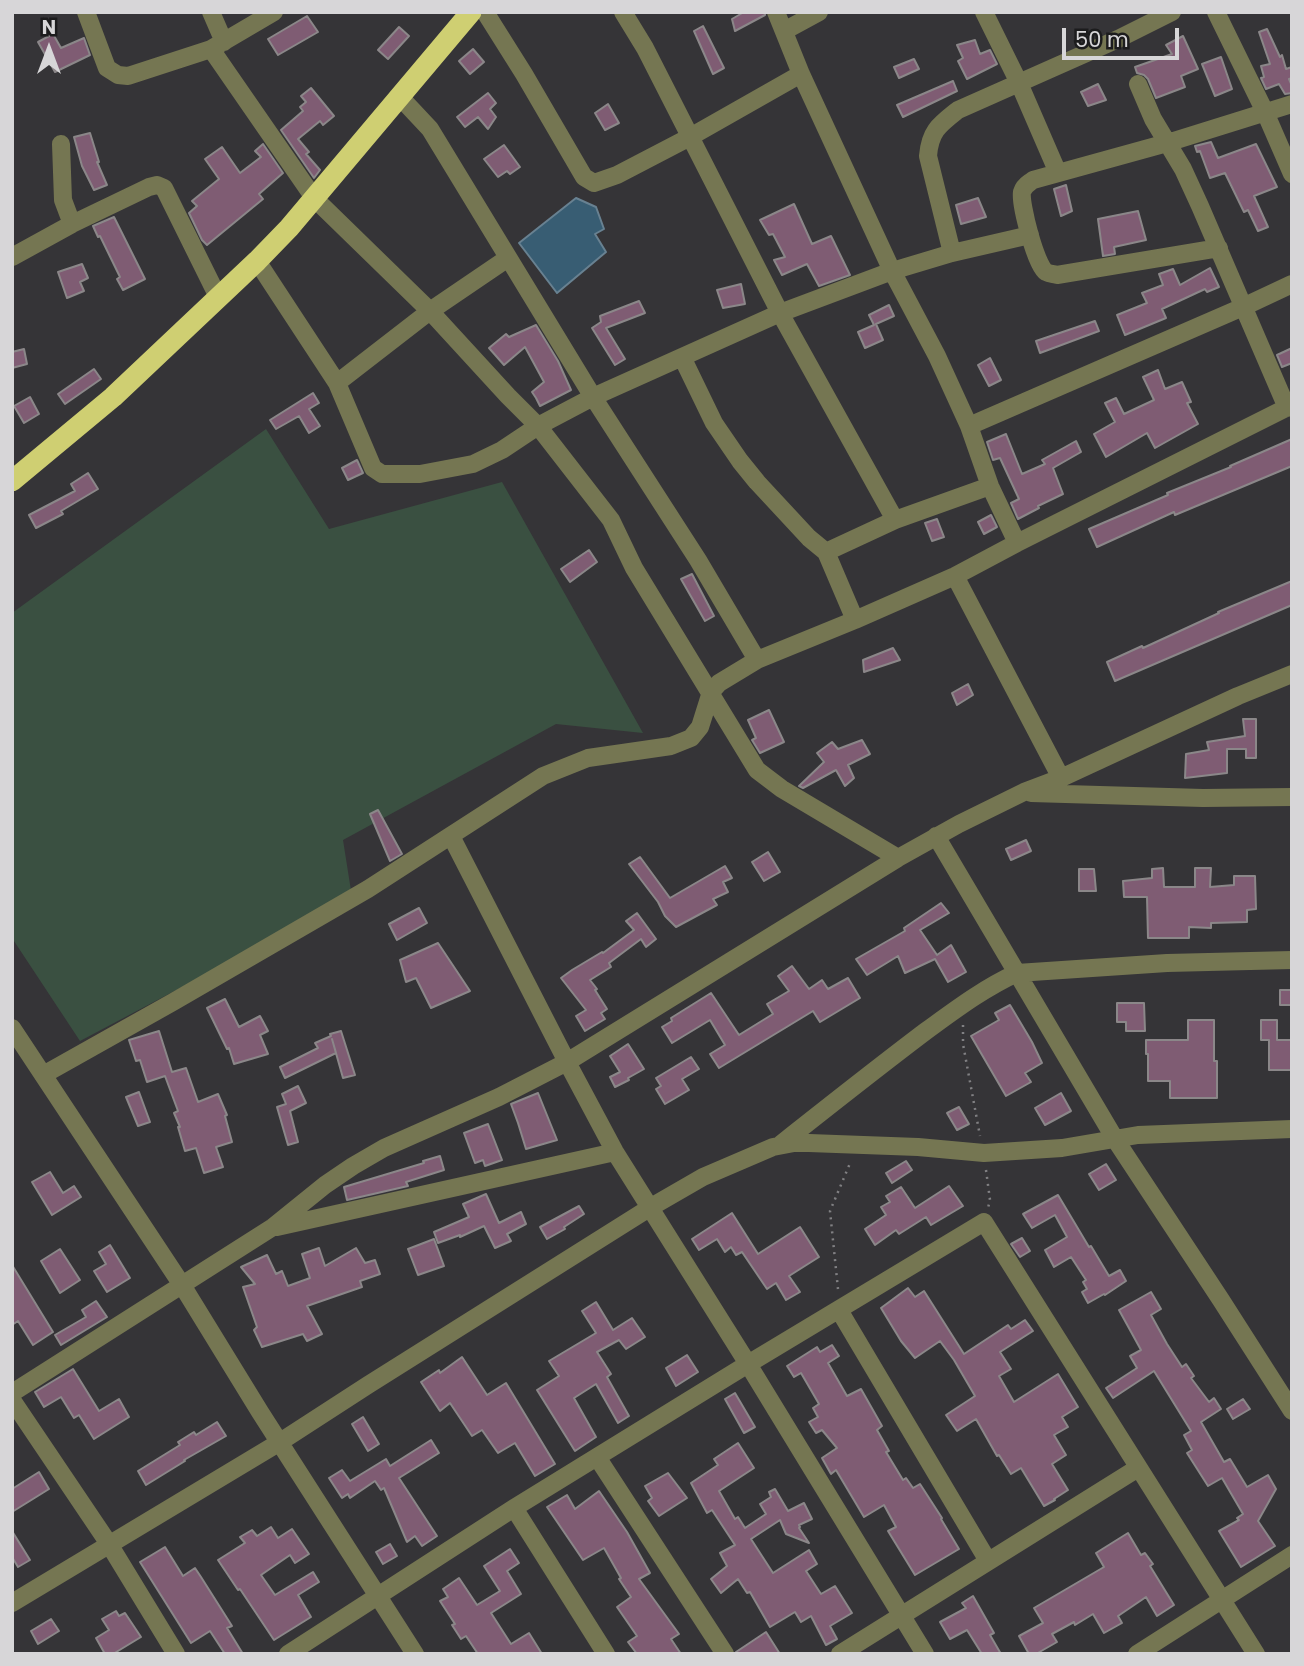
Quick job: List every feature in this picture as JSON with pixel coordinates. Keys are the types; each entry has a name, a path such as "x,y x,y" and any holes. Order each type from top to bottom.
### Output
{"highway":[{"path":"12,481 113,397 257,261 314,198 471,12"}],"street":[{"path":"86,12 107,68 118,75 128,76 217,45 274,12"},
{"path":"211,12 217,45 314,198 430,311 538,426 611,520 634,568 757,770 782,789 898,858"},
{"path":"485,12 584,177 594,183 617,175 690,137 801,74"},
{"path":"623,12 645,48 780,313 895,520"},
{"path":"776,12 801,74 892,271 937,356 969,426 990,486 1017,543"},
{"path":"784,31 819,12"},
{"path":"984,12 1019,83 1058,173"},
{"path":"952,253 928,156 929,141 937,127 958,110 1172,12"},
{"path":"1216,12 1292,174"},
{"path":"43,1075 345,902 543,776 588,758 671,746 691,738 700,727 711,692 719,683 757,660 955,576 1289,407 1183,169 1153,119 1138,85"},
{"path":"400,97 430,129 593,397 698,560 757,660"},
{"path":"1219,248 1057,275 1046,272 1039,263 1030,235 1021,194 1024,186 1033,180 1167,144 1292,104"},
{"path":"61,144 63,200 72,224"},
{"path":"12,257 72,224 157,185 164,188 218,297"},
{"path":"257,261 337,383 373,468 382,474 419,474 473,464 593,397 780,313 892,271 952,253 1030,235"},
{"path":"337,383 430,311 508,258"},
{"path":"969,426 1292,284"},
{"path":"681,357 714,423 740,461 809,538 826,552 855,620"},
{"path":"826,552 895,520 990,486"},
{"path":"955,576 1061,778"},
{"path":"12,1392 273,1227 325,1185 384,1148 499,1097 567,1062 936,836 1024,792 1292,674"},
{"path":"1024,792 1203,798 1292,797"},
{"path":"451,836 615,1152 925,1654"},
{"path":"936,836 1115,1139 1292,1411"},
{"path":"12,1603 280,1442 651,1207 703,1177 780,1144 907,1045 963,1004 1005,978 1017,973 1167,962 1292,960"},
{"path":"12,1028 182,1285 415,1654"},
{"path":"780,1144 858,1144 984,1153 1062,1148 1138,1135 1292,1129"},
{"path":"273,1227 615,1152"},
{"path":"288,1654 514,1508 984,1222 1256,1654"},
{"path":"839,1310 988,1561"},
{"path":"12,1400 109,1544 176,1654"},
{"path":"597,1457 725,1654"},
{"path":"840,1654 1138,1468"},
{"path":"514,1508 606,1654"},
{"path":"1137,1654 1292,1555"}],"path":[{"path":"963,1004 963,1044 984,1153 990,1200 984,1222"},
{"path":"839,1310 831,1211 858,1144"}],"green space":[{"path":"266,429 329,529 502,482 643,733 556,724 343,840 352,897 80,1041 12,938 12,613"}],"water":[{"path":"576,198 596,207 604,229 595,234 606,252 557,293 519,243"}],"building":[{"path":"744,12 765,12 765,15 735,31 732,19"},
{"path":"307,16 318,32 278,55 268,39"},
{"path":"703,26 724,68 713,74 694,31"},
{"path":"399,27 409,36 388,59 378,50"},
{"path":"1267,29 1280,57 1282,55 1286,69 1292,67 1292,78 1289,79 1292,93 1285,94 1279,84 1266,89 1261,78 1264,77 1261,66 1270,64 1259,32"},
{"path":"53,34 61,48 84,38 90,55 55,72 38,42"},
{"path":"1183,36 1198,69 1181,76 1185,87 1156,98 1148,79 1137,73 1135,67 1172,54 1166,45"},
{"path":"975,40 980,54 990,50 997,64 967,79 958,61 963,58 957,45"},
{"path":"473,49 484,62 470,74 459,61"},
{"path":"1221,57 1232,89 1215,96 1202,64"},
{"path":"914,59 919,69 899,78 894,67"},
{"path":"953,81 957,91 903,117 897,105"},
{"path":"1098,84 1106,100 1088,106 1081,92"},
{"path":"311,88 334,116 323,125 320,121 298,139 309,152 306,154 320,170 314,178 281,130 303,111 300,107 306,102 301,96"},
{"path":"488,93 496,103 490,109 496,117 488,129 478,117 465,127 457,117"},
{"path":"608,104 619,123 605,130 595,113"},
{"path":"90,133 97,162 107,185 94,190 82,166 74,137"},
{"path":"1211,142 1218,158 1256,144 1277,187 1254,196 1268,227 1258,231 1248,210 1244,212 1225,173 1210,178 1200,151 1197,152 1195,146"},
{"path":"263,144 283,173 259,194 263,199 207,245 189,213 197,206 192,201 219,179 205,159 222,147 240,173 261,157 255,151"},
{"path":"504,145 520,167 510,174 507,171 498,177 484,159"},
{"path":"1066,185 1072,211 1061,216 1054,189"},
{"path":"978,198 986,217 961,224 956,205"},
{"path":"794,204 812,244 831,236 850,275 819,286 807,264 782,275 774,260 785,257 773,234 769,235 760,220"},
{"path":"1138,211 1146,240 1114,247 1115,254 1103,256 1098,219"},
{"path":"114,217 145,279 123,290 117,279 120,277 93,226"},
{"path":"82,264 88,278 80,282 84,291 67,298 58,272"},
{"path":"1210,268 1219,287 1207,292 1205,289 1162,309 1166,318 1125,335 1117,315 1147,303 1142,293 1163,285 1159,274 1173,269 1180,285"},
{"path":"741,284 745,304 723,308 717,290"},
{"path":"639,301 645,313 606,328 625,359 615,365 592,328 601,322 600,316"},
{"path":"889,305 894,316 876,324 883,340 865,348 858,332 874,325 869,315"},
{"path":"1095,321 1099,331 1040,353 1036,341"},
{"path":"536,325 558,361 571,390 540,406 532,392 544,382 525,347 504,365 489,348 506,334 509,337"},
{"path":"1292,348 1292,363 1282,367 1277,355"},
{"path":"24,349 27,364 12,368 12,352"},
{"path":"990,358 1001,380 989,386 978,365"},
{"path":"94,369 101,379 65,404 58,394"},
{"path":"1158,370 1165,389 1182,382 1191,402 1187,403 1198,424 1155,448 1147,433 1106,457 1094,434 1115,422 1105,403 1116,398 1124,414 1154,400 1143,377"},
{"path":"313,393 319,403 309,409 320,426 309,433 299,416 276,429 270,420"},
{"path":"30,397 39,414 24,423 14,406"},
{"path":"1006,434 1022,474 1045,464 1042,460 1076,441 1081,452 1053,468 1063,494 1018,519 1011,503 1019,499 1000,458 993,460 987,442"},
{"path":"1292,439 1292,466 1175,515 1174,512 1097,547 1089,529"},
{"path":"357,460 363,473 348,480 342,468"},
{"path":"88,473 98,489 61,511 63,514 36,528 29,515 75,491 71,484"},
{"path":"991,515 997,527 984,534 978,522"},
{"path":"937,519 944,537 932,541 925,523"},
{"path":"589,550 597,562 570,582 561,569"},
{"path":"692,574 714,616 705,621 681,579"},
{"path":"1292,581 1292,605 1115,681 1107,662"},
{"path":"893,648 900,660 864,672 863,660"},
{"path":"968,684 973,695 957,705 952,693"},
{"path":"769,710 784,742 760,753 752,740 756,738 748,720"},
{"path":"1243,719 1256,719 1256,758 1246,758 1246,749 1227,749 1227,773 1185,778 1186,754 1209,750 1207,742 1245,736"},
{"path":"862,740 870,754 848,765 854,778 845,786 836,770 803,788 799,786 824,762 817,753 832,742 838,749"},
{"path":"378,810 402,854 390,861 370,814"},
{"path":"1026,840 1031,851 1011,860 1006,849"},
{"path":"768,852 780,872 764,881 752,862"},
{"path":"640,857 670,898 725,866 732,878 723,882 728,892 713,899 717,905 676,927 665,916 658,902 629,864"},
{"path":"1163,868 1164,887 1195,887 1195,868 1211,868 1210,887 1234,885 1234,876 1255,876 1256,909 1247,910 1247,922 1211,923 1211,928 1189,927 1189,938 1148,938 1147,897 1124,897 1123,881 1152,878 1152,869"},
{"path":"1079,869 1094,869 1096,891 1079,891"},
{"path":"941,903 949,913 920,930 937,955 951,945 966,972 948,982 935,959 905,973 898,956 867,975 856,959 905,931 904,928"},
{"path":"419,908 427,923 397,940 389,924"},
{"path":"637,913 656,939 646,947 641,939 609,963 611,967 590,980 607,1009 601,1013 605,1019 585,1031 576,1016 586,1010 561,978 603,953 634,930 626,921"},
{"path":"438,943 470,991 431,1008 416,978 406,982 400,960"},
{"path":"792,966 809,989 822,980 828,989 848,978 860,998 820,1022 813,1011 719,1068 710,1054 725,1045 710,1020 672,1043 662,1027 672,1021 671,1018 711,993 739,1035 773,1014 767,1004 789,991 778,976"},
{"path":"1280,990 1292,990 1292,1005 1280,1005"},
{"path":"225,999 239,1027 260,1016 268,1031 260,1035 268,1054 234,1064 229,1048 227,1049 207,1008"},
{"path":"1117,1003 1144,1003 1145,1031 1126,1031 1126,1022 1117,1022"},
{"path":"1010,1005 1042,1063 1025,1073 1031,1082 1006,1096 971,1036 999,1020 995,1013"},
{"path":"1188,1020 1214,1020 1217,1098 1170,1098 1170,1081 1148,1081 1146,1040 1188,1040"},
{"path":"1261,1020 1277,1020 1277,1040 1292,1040 1292,1070 1269,1070 1269,1040 1261,1040"},
{"path":"159,1031 172,1072 186,1068 198,1102 218,1094 227,1115 225,1116 232,1142 216,1147 223,1167 204,1173 196,1148 185,1151 174,1113 178,1111 165,1076 147,1082 140,1060 136,1061 129,1040"},
{"path":"341,1031 355,1075 343,1078 336,1053 285,1078 280,1067 318,1048 315,1043 331,1036 330,1034"},
{"path":"628,1044 644,1069 615,1087 610,1077 620,1072 610,1056"},
{"path":"691,1057 699,1069 682,1079 689,1090 665,1104 656,1089 661,1086 656,1078"},
{"path":"298,1086 306,1103 290,1111 298,1142 288,1145 277,1107 286,1104 282,1094"},
{"path":"139,1092 150,1122 138,1126 126,1097"},
{"path":"538,1093 557,1140 526,1149 511,1104"},
{"path":"1061,1093 1071,1111 1045,1125 1035,1108"},
{"path":"959,1107 969,1124 957,1130 947,1113"},
{"path":"488,1124 502,1160 485,1166 483,1160 475,1163 464,1133"},
{"path":"440,1156 444,1170 406,1182 408,1186 347,1200 344,1187"},
{"path":"906,1161 912,1170 892,1183 886,1173"},
{"path":"1106,1164 1116,1180 1099,1190 1089,1174"},
{"path":"50,1172 63,1193 74,1186 81,1197 52,1215 32,1182"},
{"path":"949,1186 963,1206 931,1225 926,1217 899,1234 896,1230 875,1245 865,1229 886,1215 881,1207 890,1202 886,1196 901,1187 915,1208"},
{"path":"486,1194 499,1223 521,1212 526,1224 507,1234 511,1241 495,1248 484,1226 438,1243 434,1232 469,1217 463,1204"},
{"path":"1058,1195 1109,1276 1120,1270 1126,1281 1088,1303 1082,1292 1087,1289 1083,1282 1086,1280 1071,1257 1054,1267 1045,1250 1067,1237 1055,1215 1032,1228 1023,1214"},
{"path":"579,1206 584,1214 547,1239 540,1227"},
{"path":"732,1213 758,1254 800,1227 819,1257 789,1276 800,1292 786,1300 776,1283 767,1289 742,1252 736,1255 731,1247 725,1252 717,1239 699,1250 692,1239"},
{"path":"1022,1238 1030,1251 1020,1257 1011,1244"},
{"path":"434,1239 444,1266 418,1275 408,1249"},
{"path":"110,1245 130,1278 107,1292 94,1271 106,1264 99,1252"},
{"path":"319,1248 325,1266 356,1248 365,1263 375,1260 380,1274 360,1281 362,1287 307,1306 322,1334 307,1341 303,1334 262,1347 254,1330 257,1327 243,1287 255,1284 241,1267 267,1255 276,1274 282,1271 288,1286 310,1278 302,1254"},
{"path":"60,1249 80,1280 60,1293 41,1261"},
{"path":"12,1265 53,1332 33,1345 18,1321 12,1325"},
{"path":"908,1288 915,1297 924,1291 964,1354 1008,1325 1011,1329 1025,1320 1033,1331 1000,1352 1011,1369 999,1376 1014,1402 1058,1374 1078,1407 1062,1417 1068,1427 1054,1435 1066,1455 1052,1464 1068,1490 1055,1500 1044,1506 1021,1468 1011,1474 999,1455 997,1456 976,1419 957,1431 946,1415 975,1396 954,1360 940,1341 915,1358 881,1308"},
{"path":"1151,1292 1161,1309 1151,1315 1167,1344 1182,1367 1186,1364 1194,1376 1191,1378 1209,1402 1214,1398 1221,1409 1201,1422 1224,1462 1230,1459 1247,1487 1268,1475 1276,1489 1258,1521 1275,1546 1241,1567 1219,1531 1239,1520 1237,1518 1243,1514 1222,1478 1208,1486 1187,1453 1192,1450 1184,1435 1191,1431 1154,1371 1113,1398 1106,1388 1137,1368 1130,1356 1141,1350 1119,1310"},
{"path":"96,1301 107,1317 61,1345 55,1335 86,1317 82,1310"},
{"path":"596,1302 613,1330 632,1318 645,1337 626,1349 619,1340 597,1352 611,1374 607,1377 629,1416 618,1423 596,1384 574,1398 596,1437 575,1451 537,1390 559,1376 549,1361 596,1333 582,1311"},
{"path":"832,1345 839,1356 828,1363 847,1396 861,1389 882,1426 877,1430 889,1451 886,1452 903,1480 906,1478 913,1488 920,1484 959,1549 915,1575 888,1531 896,1527 884,1505 864,1517 836,1470 831,1474 822,1458 837,1448 822,1430 816,1433 809,1422 818,1417 813,1408 819,1404 801,1373 794,1377 787,1366 817,1347 820,1352"},
{"path":"687,1355 698,1372 676,1386 666,1368"},
{"path":"462,1357 487,1395 506,1383 555,1464 535,1476 515,1443 498,1453 482,1430 472,1436 450,1403 440,1411 421,1382 439,1370 440,1373"},
{"path":"73,1369 99,1411 119,1399 129,1417 94,1439 79,1415 74,1418 61,1397 44,1407 35,1392"},
{"path":"735,1393 755,1427 744,1433 725,1399"},
{"path":"1243,1399 1250,1409 1233,1419 1227,1409"},
{"path":"363,1417 379,1444 368,1451 352,1424"},
{"path":"217,1422 226,1436 146,1485 138,1471 180,1445 178,1442 194,1432 196,1435"},
{"path":"431,1440 439,1453 399,1478 437,1536 422,1546 415,1536 407,1542 384,1488 381,1490 375,1481 350,1498 348,1494 342,1498 329,1478 342,1470 350,1481 386,1459 390,1466"},
{"path":"738,1443 754,1468 719,1491 735,1519 738,1517 745,1528 766,1514 760,1504 771,1497 769,1492 775,1489 788,1511 804,1503 812,1519 799,1525 809,1543 786,1534 780,1520 751,1539 773,1573 809,1550 817,1564 806,1571 821,1594 835,1586 852,1613 830,1626 837,1639 826,1645 811,1616 801,1622 795,1612 770,1627 750,1592 747,1593 738,1579 721,1593 711,1579 727,1566 720,1553 735,1545 712,1510 707,1513 691,1483 718,1465 714,1459"},
{"path":"39,1472 49,1489 12,1512 12,1489"},
{"path":"668,1473 687,1498 659,1516 648,1501 652,1498 645,1486"},
{"path":"599,1491 627,1532 650,1573 639,1579 679,1634 671,1639 681,1654 637,1654 628,1642 637,1636 617,1607 631,1597 604,1548 583,1560 547,1507 567,1495 575,1509"},
{"path":"271,1527 278,1538 292,1529 309,1554 295,1563 290,1555 261,1575 275,1595 313,1572 319,1582 298,1595 311,1617 274,1640 218,1560 245,1543 240,1537 252,1530 257,1536"},
{"path":"12,1531 30,1560 18,1567 12,1557"},
{"path":"1128,1533 1141,1555 1145,1553 1153,1564 1150,1566 1174,1605 1157,1616 1146,1597 1118,1616 1122,1623 1104,1633 1093,1614 1052,1634 1057,1642 1036,1654 1029,1654 1019,1636 1043,1623 1034,1608 1104,1567 1096,1553"},
{"path":"390,1544 397,1556 383,1564 376,1552"},
{"path":"165,1547 183,1576 195,1568 232,1626 227,1628 243,1654 225,1654 210,1631 191,1643 140,1562"},
{"path":"510,1549 519,1563 507,1571 521,1594 491,1613 511,1644 529,1633 542,1654 478,1654 466,1636 461,1639 452,1625 455,1624 440,1601 448,1597 443,1589 459,1578 477,1605 500,1591 484,1566"},
{"path":"973,1596 994,1633 990,1635 1001,1654 982,1654 967,1630 950,1639 940,1622 966,1608 962,1603"},
{"path":"116,1611 119,1616 125,1613 141,1637 113,1654 105,1654 96,1638 109,1630 102,1619"},
{"path":"51,1619 59,1631 38,1644 31,1631"},
{"path":"766,1632 780,1654 736,1654 736,1652"}]}
